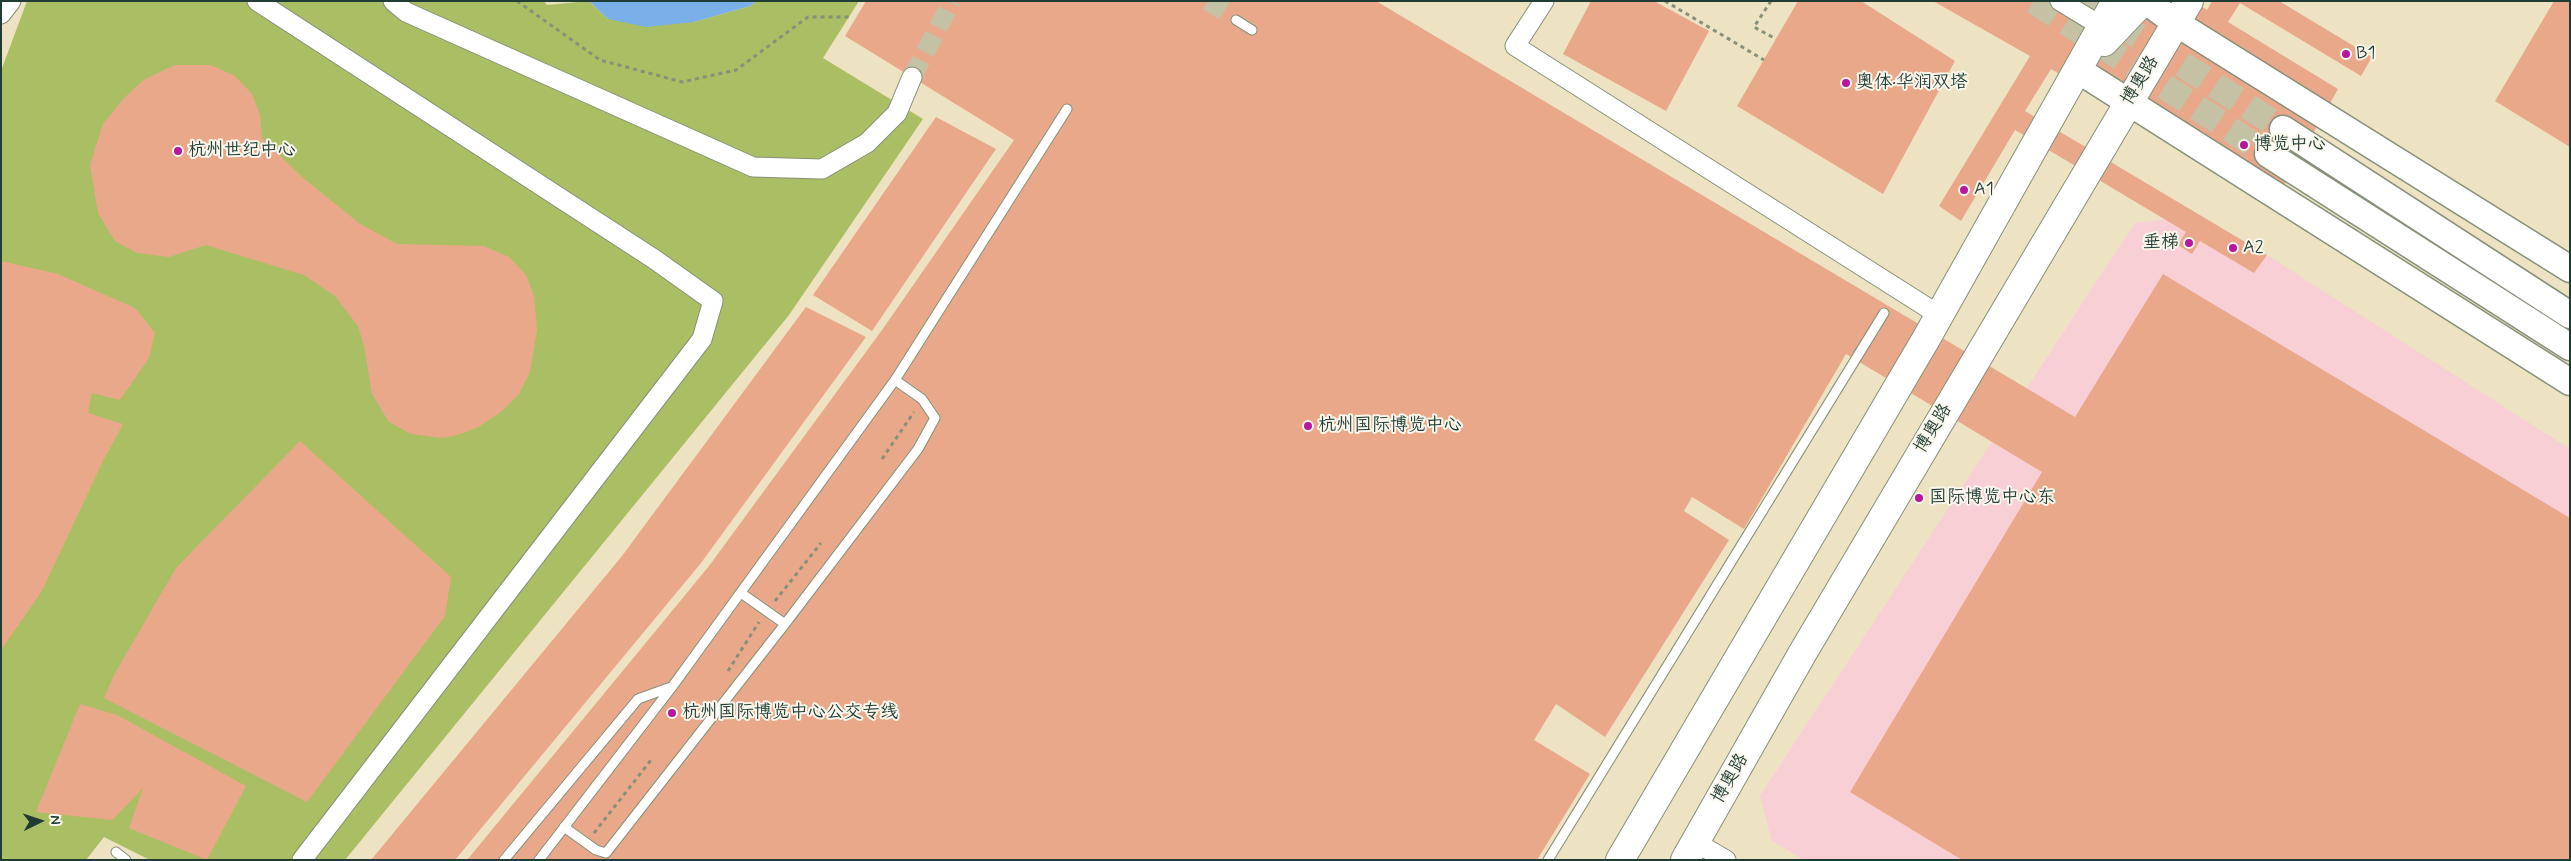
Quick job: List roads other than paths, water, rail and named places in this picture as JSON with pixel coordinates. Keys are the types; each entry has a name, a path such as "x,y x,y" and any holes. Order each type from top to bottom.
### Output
{"main road":[{"path":"1620,860 1939,315 2116,1"},
{"path":"2078,70 2144,1 2182,12 2570,269"},
{"name":"博奥路","path":"1690,851 1802,654 2182,12"},
{"path":"2078,70 2570,382"},
{"path":"2283,129 2570,315"},
{"path":"2268,154 2570,347"}],"street":[{"path":"1,14 11,1"},
{"path":"257,1 654,259 713,301 702,339 302,860"},
{"path":"393,1 406,12 753,167 822,168 867,143 897,113 912,77"},
{"path":"1544,1 1515,46 1939,315"},
{"path":"2060,1 2101,26"},
{"path":"1690,851 1726,860"}],"lane":[{"path":"1236,20 1252,30"},
{"path":"539,860 672,687 895,380 1068,109"},
{"path":"1548,860 1884,313"},
{"path":"564,827 596,850 606,853 785,624 918,449 935,418 922,399 895,380"},
{"path":"740,593 785,624"},
{"path":"504,860 638,699 672,687"},
{"path":"116,852 126,860"}],"water":[{"path":"589,1 757,1 750,6 694,22 646,27 608,19"}],"tunnel":[{"path":"912,77 952,1"},
{"path":"1208,1 1225,12"},
{"path":"2034,1 2268,154"},
{"path":"2084,1 2283,129"}],"place":[{"name":"B1","path":"2346,54"},
{"name":"奥体·华润双塔","path":"1846,83"},
{"name":"博览中心","path":"2244,145"},
{"name":"杭州世纪中心","path":"178,151"},
{"name":"A1","path":"1964,190"},
{"name":"垂梯","path":"2189,243"},
{"name":"A2","path":"2233,248"},
{"name":"杭州国际博览中心","path":"1308,426"},
{"name":"国际博览中心东","path":"1919,498"},
{"name":"杭州国际博览中心公交专线","path":"672,713"}]}
